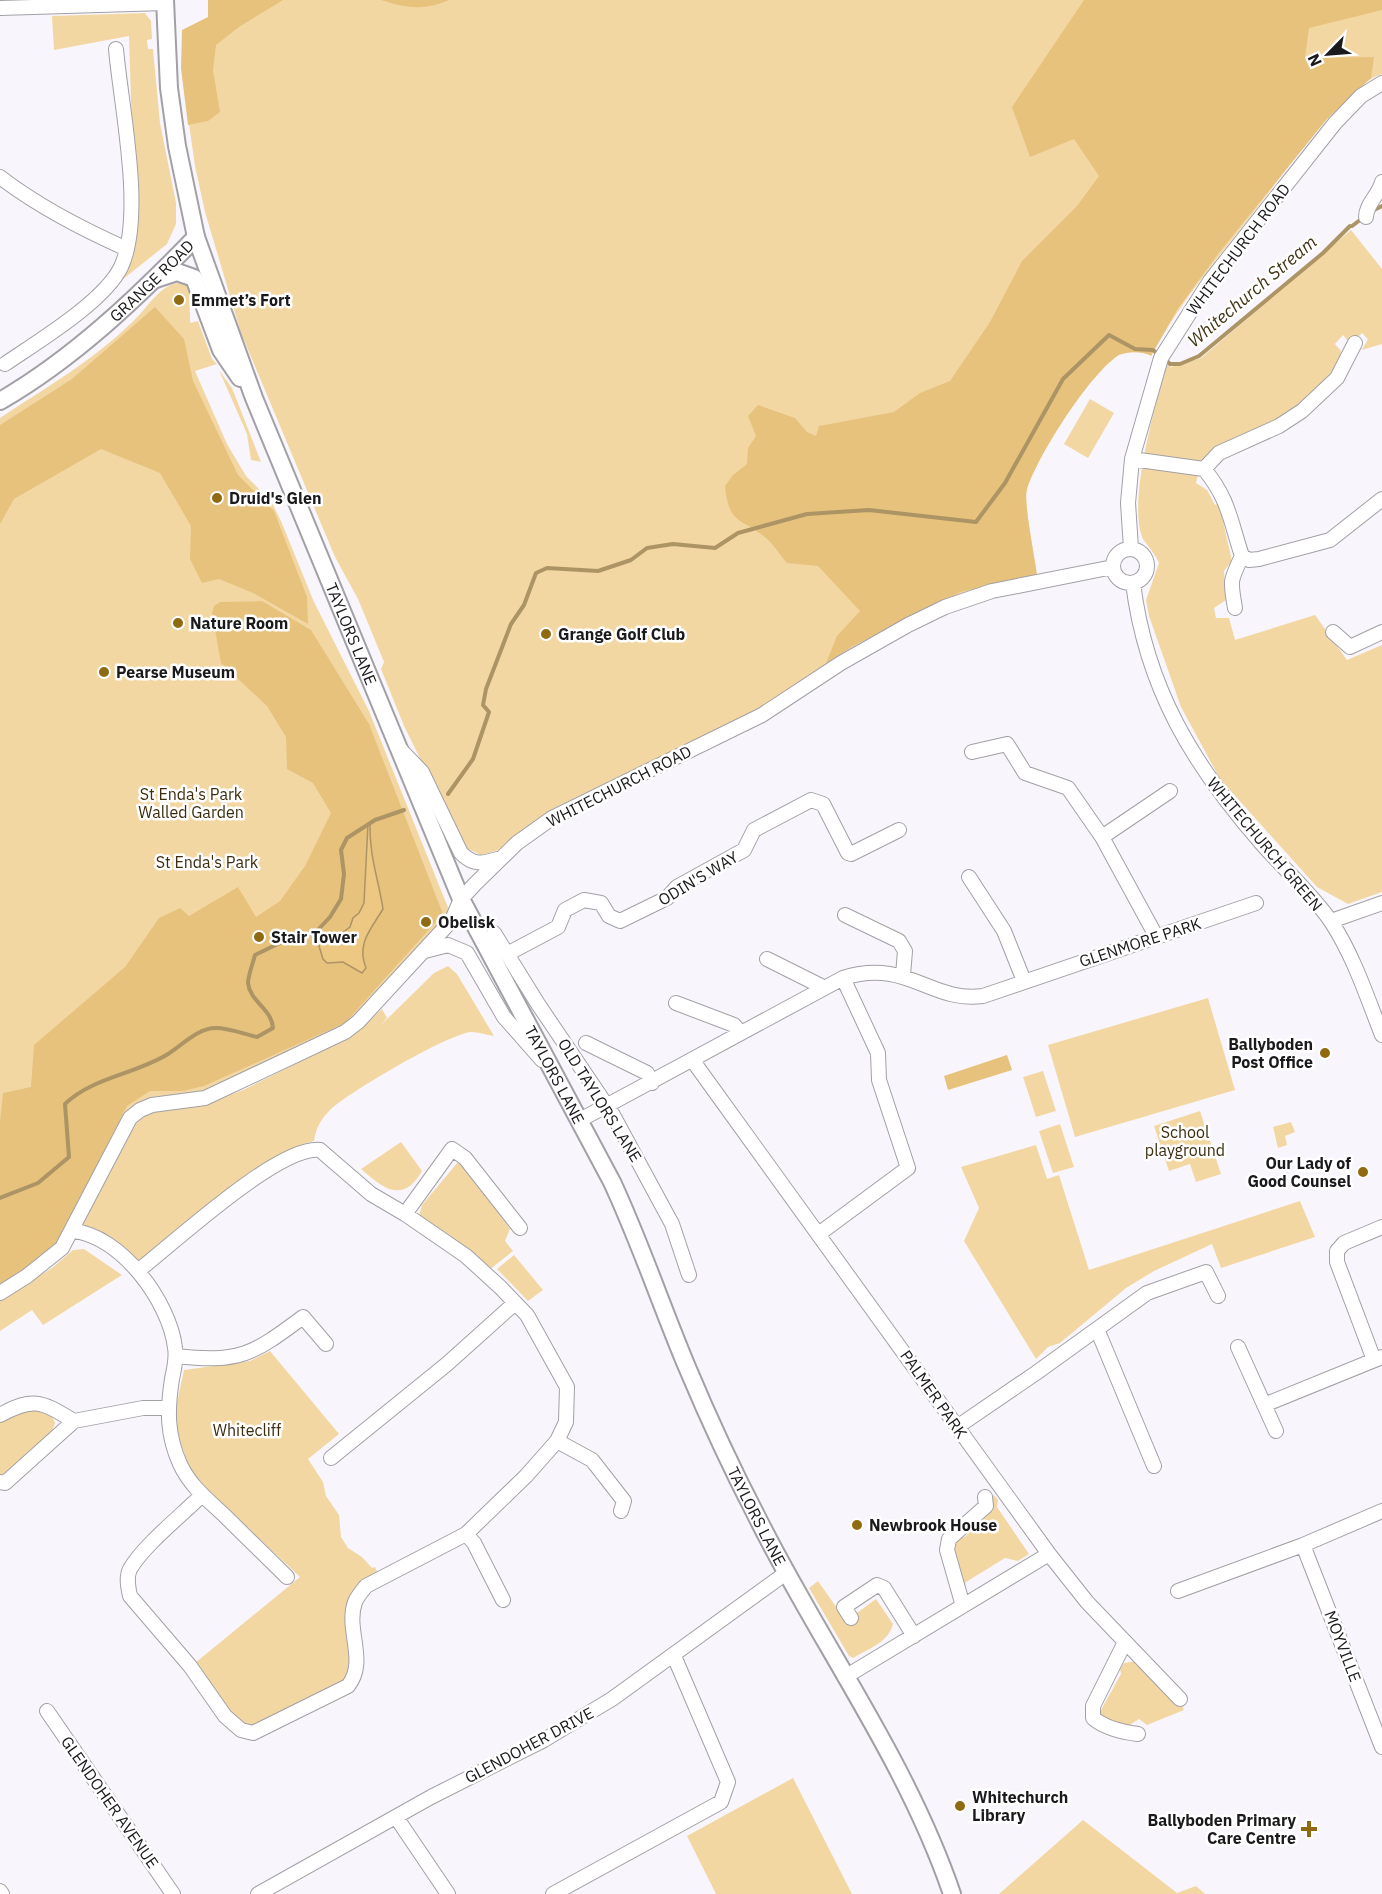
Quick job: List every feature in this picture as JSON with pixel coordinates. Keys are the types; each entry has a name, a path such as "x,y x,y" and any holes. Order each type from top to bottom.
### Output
{"main road":[{"name":"GRANGE ROAD","path":"0,401 54,366 141,290 196,237 177,146 169,88 165,2"},
{"name":"TAYLORS LANE","path":"196,237 254,398 461,899 580,1120 634,1228 682,1356 725,1452 786,1574 914,1801 939,1857 952,1894"},
{"path":"141,290 171,272 187,273 194,278 221,350 254,398"}],"street":[{"path":"0,8 165,2"},
{"name":"GRANGE ROAD","path":"5,364 62,325 101,292 120,269 127,249 131,204 116,49"},
{"name":"WHITECHURCH ROAD","path":"1131,548 1128,503 1132,459 1162,357 1216,273 1335,123 1361,96 1382,83"},
{"path":"0,177 22,194 81,228 127,249"},
{"path":"1366,216 1368,207 1379,192 1382,182"},
{"path":"1204,469 1219,453 1279,426 1302,411 1337,378 1355,343"},
{"path":"1132,459 1204,469 1217,483 1227,502 1242,556 1232,574 1230,583 1235,608"},
{"path":"1242,556 1249,560 1259,560 1330,540 1382,499"},
{"path":"1131,548 1141,553 1147,562 1146,573 1133,583 1117,578 1113,567 1118,553 1131,548"},
{"name":"WHITECHURCH ROAD","path":"0,1293 58,1253 72,1231 123,1128 140,1110 152,1105 205,1098 345,1032 358,1022 452,920 461,899 500,859 552,818 762,715 841,663 945,607 1023,584 1113,567"},
{"name":"WHITECHURCH GREEN","path":"1133,583 1147,656 1181,736 1225,801 1331,921 1355,967 1382,1035"},
{"path":"1333,632 1350,647 1382,632"},
{"path":"972,752 1007,744 1025,773 1068,788 1102,837 1156,936"},
{"path":"398,747 422,772 461,853 473,862 482,864 500,859"},
{"path":"1102,837 1170,791"},
{"name":"ODIN'S WAY","path":"509,954 558,927 565,910 584,900 601,903 609,916 620,921 658,903 667,898 677,887 744,850 754,831 811,800 823,804 848,853 851,854 899,830"},
{"path":"969,878 1004,931 1024,981"},
{"name":"GLENMORE PARK","path":"580,1120 843,978 863,972 903,975 963,999 983,996 1256,903"},
{"path":"1331,921 1382,903"},
{"path":"845,915 899,941 905,951 903,975"},
{"name":"OLD TAYLORS LANE","path":"494,933 538,1004 607,1106 672,1224 689,1275"},
{"path":"424,952 436,946 448,945 467,953 504,1017 555,1075"},
{"path":"767,959 823,987"},
{"path":"820,1233 908,1168 879,1080 878,1053 843,978"},
{"path":"676,1003 734,1025 741,1033"},
{"path":"585,1043 647,1073 652,1083"},
{"name":"PALMER PARK","path":"693,1061 820,1233 1049,1554 1087,1602 1180,1699"},
{"path":"139,1270 236,1191 290,1157 312,1149 327,1154 371,1194 405,1214 466,1256 527,1315 567,1387 566,1422 557,1441 466,1534 366,1586 355,1601 352,1618 357,1666 355,1676 348,1686 259,1731 247,1733 225,1716 190,1666 130,1596 127,1585 129,1570 141,1555 202,1496"},
{"path":"405,1214 452,1149 465,1158 520,1228"},
{"path":"1264,1405 1378,1358 1337,1262 1337,1251 1344,1243 1382,1227"},
{"path":"72,1231 92,1235 139,1270 169,1325 176,1356 167,1423 175,1452 189,1480 202,1496 287,1577"},
{"path":"957,1427 1147,1293 1206,1272 1218,1296"},
{"path":"331,1458 447,1364 515,1303"},
{"path":"176,1356 226,1359 248,1354 262,1348 303,1317 326,1344"},
{"path":"1097,1329 1154,1466"},
{"path":"1238,1347 1276,1431"},
{"path":"0,1415 33,1401 49,1406 74,1421"},
{"path":"0,1482 5,1483 74,1421 143,1408 168,1408"},
{"path":"557,1441 592,1460 624,1501 621,1511"},
{"path":"963,1606 947,1550 949,1539 986,1506 985,1497"},
{"path":"1178,1591 1303,1545 1382,1511"},
{"path":"466,1534 474,1543 503,1600"},
{"name":"MOYVILLE","path":"1303,1545 1382,1747"},
{"path":"845,1677 1049,1554"},
{"name":"GLENDOHER DRIVE","path":"258,1894 396,1817 544,1740 612,1700 786,1574"},
{"path":"851,1618 844,1607 876,1585 884,1588 914,1636"},
{"path":"1125,1642 1093,1706 1093,1718 1100,1724 1123,1732 1138,1734"},
{"path":"553,1894 721,1802 728,1782 674,1656"},
{"name":"GLENDOHER AVENUE","path":"47,1711 173,1894"},
{"path":"396,1817 448,1894"}],"green space":[{"name":"Grange Golf Club","path":"250,0 1382,0 1382,74 1350,94 1318,129 1176,314 1151,356 1134,352 1119,355 1105,367 1078,399 1042,457 1027,489 1028,517 1037,575 979,586 935,604 853,647 762,707 552,809 498,850 481,855 464,847 404,726 381,669 384,662 358,599 335,557 241,333 205,212 195,166 181,68"},
{"path":"145,13 151,21 152,39 147,40 148,49 153,49 160,123 176,203 176,224 167,244 112,288 134,195 129,36 54,50 52,16"},
{"path":"1351,230 1382,269 1382,344 1362,350 1368,339 1362,333 1357,338 1347,340 1343,335 1335,344 1341,351 1337,366 1328,380 1301,405 1285,415 1210,452 1202,462 1196,483 1207,490 1215,505 1219,503 1232,561 1224,571 1226,600 1214,608 1216,618 1229,618 1235,640 1315,615 1347,660 1382,645 1382,892 1348,904 1317,887 1220,779 1181,707 1149,616 1146,600 1159,563 1142,537 1138,499 1150,426 1166,364 1171,367 1201,358"},
{"name":"St Enda's Park","path":"184,283 189,286 190,323 198,321 212,359 217,364 195,371 227,444 246,476 271,501 281,521 314,602 369,711 449,910 442,922 400,973 341,1029 204,1092 125,1116 63,1239 0,1288 0,418 74,370 109,343 165,288"},
{"path":"219,370 232,388 261,462 251,460 247,434"},
{"path":"1090,399 1114,413 1088,458 1064,444"},
{"path":"448,966 457,974 494,1036 477,1032 459,1035 421,1053 357,1090 327,1113 318,1128 314,1141 294,1148 248,1175 141,1263 90,1228 81,1226 83,1217 134,1122 148,1111 202,1105 243,1090 352,1036 382,1009 387,1018 380,1026 434,973"},
{"path":"1208,998 1235,1090 1075,1137 1048,1045"},
{"path":"1043,1071 1056,1111 1036,1117 1023,1077"},
{"name":"School playground","path":"1200,1111 1221,1174 1196,1182 1190,1164 1169,1171 1154,1126"},
{"path":"1291,1122 1295,1132 1285,1136 1287,1145 1278,1148 1273,1127"},
{"path":"1060,1124 1074,1167 1053,1173 1039,1131"},
{"path":"401,1142 422,1171 408,1187 393,1190 385,1187 361,1169"},
{"path":"1036,1145 1047,1179 1059,1175 1089,1270 1300,1201 1315,1237 1221,1268 1212,1244 1154,1271 1126,1288 1060,1343 1048,1347 1036,1359 964,1241 979,1208 961,1167"},
{"path":"458,1162 462,1162 510,1229 505,1241 513,1251 489,1270 419,1216 422,1205"},
{"path":"84,1249 122,1275 43,1325 32,1310 0,1331 0,1300 52,1268 73,1250"},
{"path":"514,1255 543,1290 528,1301 497,1269"},
{"name":"Whitecliff","path":"270,1351 339,1434 308,1459 323,1482 326,1496 339,1515 341,1537 348,1548 362,1557 372,1568 375,1567 377,1572 360,1584 346,1607 351,1658 350,1674 343,1682 250,1727 233,1717 195,1663 300,1577 207,1489 190,1469 173,1421 184,1370 250,1361"},
{"path":"24,1409 50,1412 55,1423 52,1431 6,1476 0,1478 0,1420"},
{"path":"993,1494 998,1500 997,1507 1029,1554 1018,1561 1005,1558 966,1582 964,1592 953,1546 958,1536 965,1537 990,1510"},
{"path":"818,1581 846,1621 876,1599 893,1624 887,1636 853,1658 849,1656 809,1588"},
{"path":"1136,1661 1175,1705 1182,1705 1184,1710 1147,1725 1139,1719 1125,1728 1116,1722 1107,1724 1099,1719 1097,1709 1101,1710 1121,1674 1120,1669 1124,1663"},
{"path":"793,1778 852,1894 716,1894 687,1836"},
{"path":"1083,1820 1177,1893 1196,1886 1205,1894 999,1894"}],"shaded area":[{"path":"208,0 283,0 239,27 216,45 213,70 220,112 208,121 188,125 181,68 182,30 208,17"},
{"path":"381,0 449,0 431,6 415,7"},
{"path":"1084,0 1382,0 1382,10 1309,28 1305,58 1374,57 1371,78 1327,119 1218,254 1177,310 1151,356 1134,352 1116,357 1092,381 1065,418 1042,457 1027,489 1028,517 1037,575 961,592 853,646 826,663 837,636 860,611 818,566 787,563 766,538 733,514 725,486 733,475 747,464 748,448 756,436 748,416 758,405 795,418 807,432 816,436 819,426 894,412 920,393 950,381 990,322 1022,261 1077,206 1099,176 1074,139 1030,157 1012,107"},
{"path":"155,307 184,339 193,381 238,475 274,511 307,597 308,624 253,593 219,579 202,583 190,559 191,526 160,473 101,449 14,499 0,524 0,425 72,379"},
{"path":"262,601 311,630 369,724 443,914 345,1023 204,1086 183,1091 150,1091 127,1106 55,1247 0,1286 0,1122 3,1093 31,1087 34,1045 125,967 159,918 180,908 189,916 238,887 256,917 280,901 305,866 331,813 313,783 287,769 286,737 267,706 221,663 212,613 214,606 220,602"},
{"path":"370,822 372,856 383,909 366,937 363,959 366,968 362,973 343,962 327,963 323,959 315,933 342,933 350,927 353,918 359,913 364,903 368,824"},
{"path":"1007,1055 1012,1070 948,1090 944,1076"}],"waterway":[{"name":"Whitechurch Stream","path":"1372,211 1382,206"},
{"name":"Whitechurch Stream","path":"1352,226 1364,217"},
{"name":"Whitechurch Stream","path":"1167,361 1170,364 1180,364 1199,356 1323,253 1350,226"},
{"name":"Whitechurch Stream","path":"448,794 473,759 489,712 483,705 486,689 511,624 524,605 536,573 547,568 598,571 631,560 647,548 673,544 715,548 738,533 807,514 869,510 976,522 1005,483 1063,379 1109,335 1135,349 1153,350 1159,355"},
{"name":"Whitechurch Stream","path":"0,1198 38,1183 69,1157 65,1104 76,1095 101,1082 155,1061 203,1031 221,1028 257,1037 273,1028 272,1021 253,995 248,983 255,955 290,938 315,933 330,917 341,899 344,874 341,850 347,838 375,820 404,810"}],"place":[{"name":"Emmet’s Fort","path":"179,300"},
{"name":"Druid's Glen","path":"217,498"},
{"name":"Nature Room","path":"178,623"},
{"name":"Grange Golf Club","path":"546,634"},
{"name":"Pearse Museum","path":"104,672"},
{"name":"Obelisk","path":"426,922"},
{"name":"Stair Tower","path":"259,937"},
{"name":"Ballyboden Post Office","path":"1325,1053"},
{"name":"Our Lady of Good Counsel","path":"1363,1172"},
{"name":"Newbrook House","path":"857,1525"},
{"name":"Whitechurch Library","path":"960,1806"},
{"name":"Ballyboden Primary Care Centre","path":"1309,1829"}],"park label":[{"name":"St Enda's Park Walled Garden","path":"191,803"}]}
